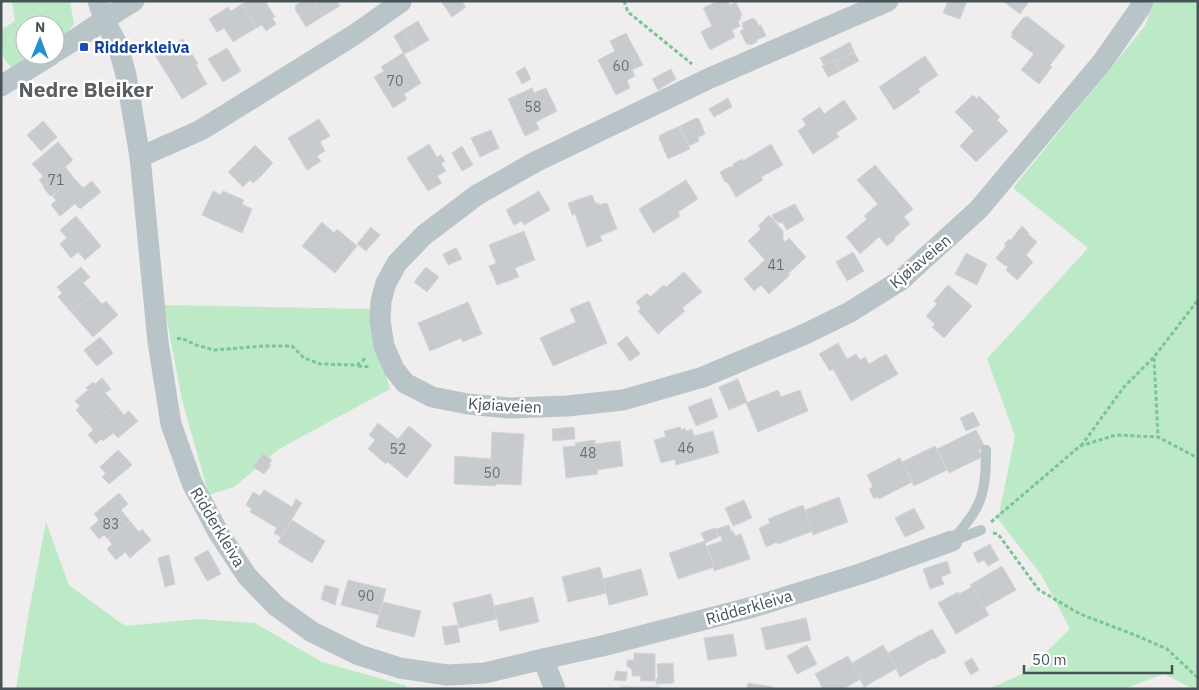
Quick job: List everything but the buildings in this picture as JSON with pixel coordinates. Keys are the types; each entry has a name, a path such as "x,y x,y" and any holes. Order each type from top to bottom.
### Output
{"street":[{"path":"65,46 83,35 101,10 134,1"},
{"name":"Kjøiaveien","path":"888,1 710,78 535,162 477,195 424,235 396,263 386,283 381,301 380,321 384,346 394,369 405,383 432,396 468,404 509,408 567,406 623,400 702,377 803,335 850,312 901,280 979,209 1103,61 1143,1"},
{"path":"140,157 201,130 354,35 401,2"},
{"name":"Ridderkleiva","path":"101,10 118,46 126,75 140,157 158,342 171,424 192,483 218,532 247,576 276,606 312,632 359,655 400,668 446,679 485,673 602,646 753,607 860,574 952,541"},
{"path":"3,80 32,65"},
{"path":"543,659 555,689"}],"lane":[{"path":"952,541 973,513 982,496 986,472 986,450"},
{"path":"952,541 981,530"}],"path":[{"path":"624,1 628,12 710,78"},
{"path":"981,530 1080,446 1124,388 1154,357 1198,300"},
{"path":"158,342 181,338 214,350 292,346 304,358 320,364 357,366 369,355 384,346"},
{"path":"1154,357 1158,437"},
{"path":"1080,446 1116,434 1158,437 1198,458"},
{"path":"981,530 998,534 1039,590 1080,614 1167,649 1198,678"}],"green space":[{"path":"12,1 70,1 74,24 65,36 65,15 15,15 15,21"},
{"path":"1154,1 1198,1 1198,689 1193,689 1164,674 1124,689 989,689 1024,673 1070,629 1042,576 998,519 1015,436 987,359 1088,248 1013,188 1145,26"},
{"path":"15,21 15,65 27,65 24,67 11,67 7,63 2,50 1,30"},
{"path":"164,305 373,309 373,332 390,389 279,449 234,487 209,495 182,400"},
{"path":"46,522 69,585 125,626 198,619 255,623 322,662 407,686 406,689 16,689"}],"place":[{"name":"Ridderkleiva","path":"84,47"}],"district":[{"name":"Nedre Bleiker","path":"86,90"}]}
